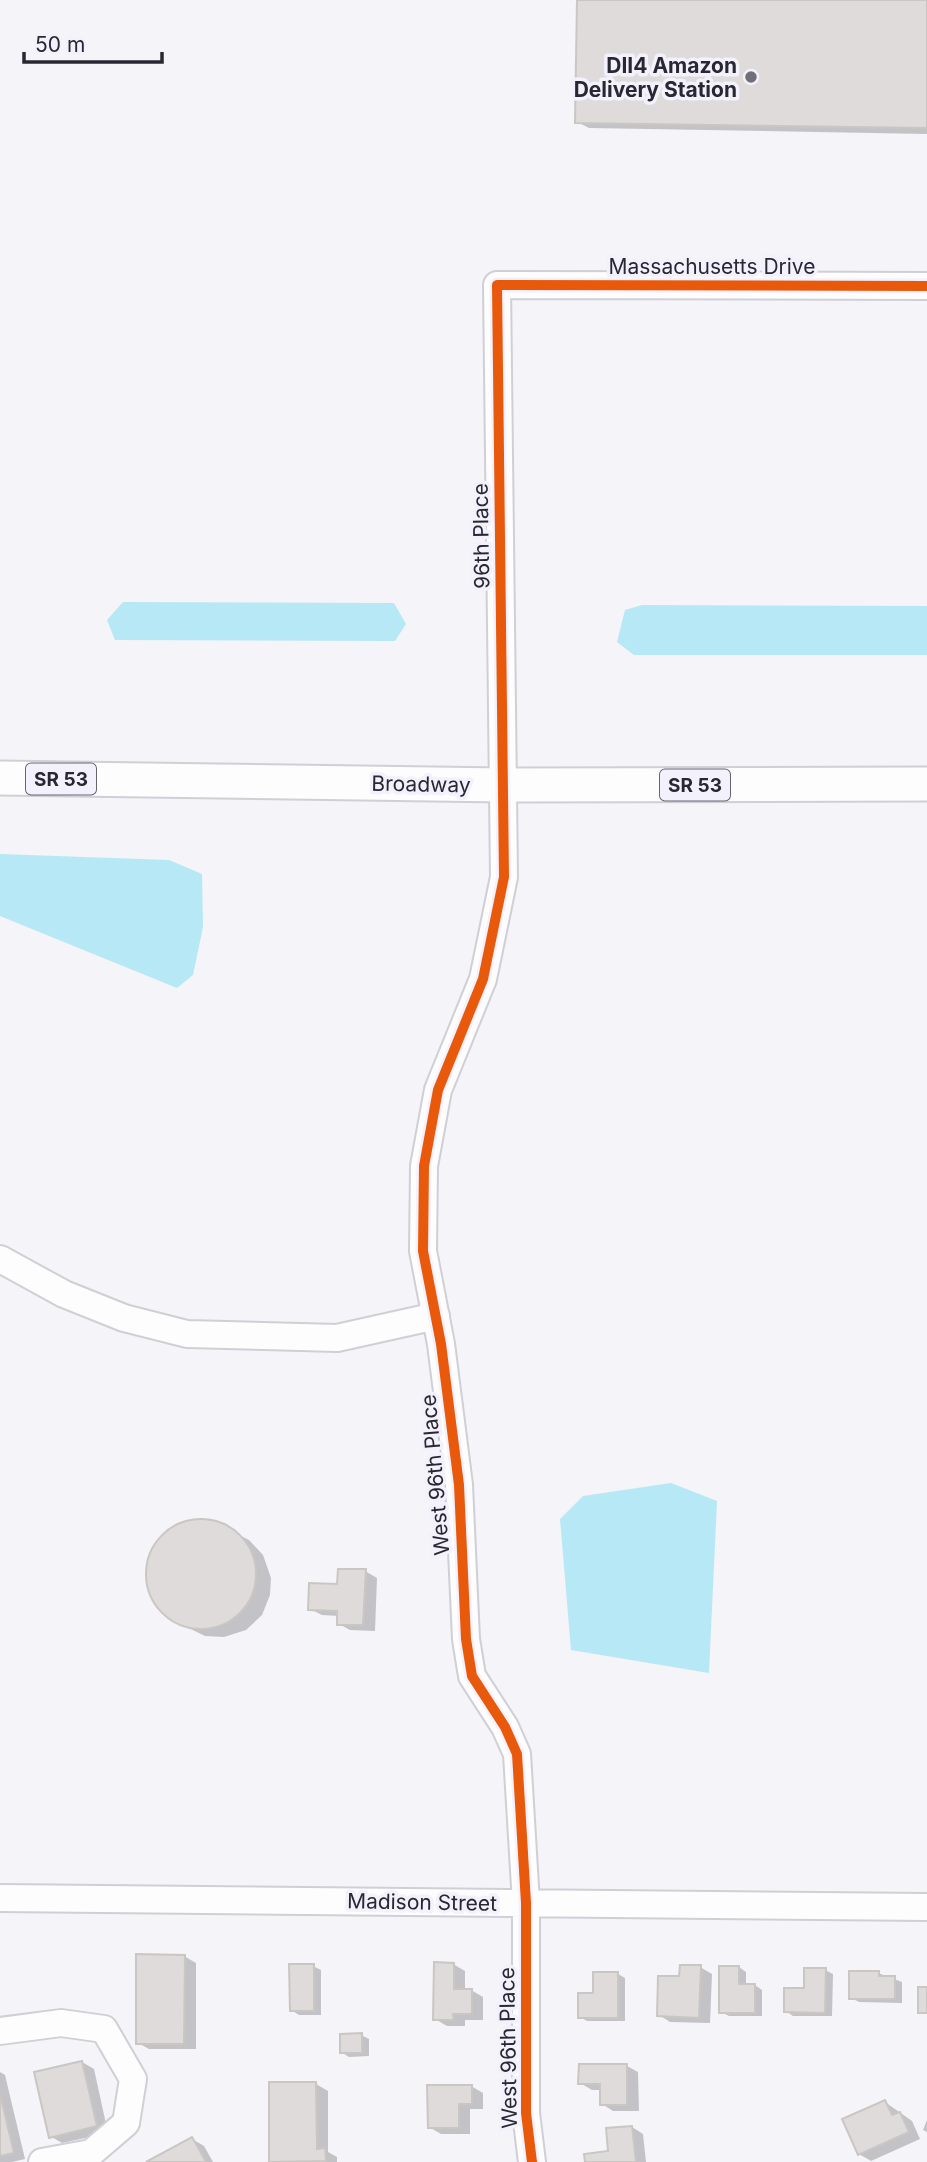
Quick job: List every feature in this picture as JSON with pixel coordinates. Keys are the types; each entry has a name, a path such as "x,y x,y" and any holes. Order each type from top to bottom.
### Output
{"main road":[{"name":"Broadway","path":"0,778 504,785 927,784"}],"street":[{"name":"Massachusetts Drive","path":"497,285 927,286"},
{"name":"96th Place","path":"497,285 504,785"},
{"name":"West 96th Place","path":"504,785 504,877 483,979 438,1090 424,1166 423,1251 436,1316 459,1485 466,1639 472,1676 505,1727 517,1754 526,1903 526,2113 532,2162"},
{"path":"0,1259 88,1304 124,1318 187,1334 337,1338 436,1316"},
{"name":"Madison Street","path":"0,1898 927,1907"},
{"path":"0,2031 61,2022 104,2029 133,2079 126,2123 91,2153 42,2162"}],"water":[{"path":"123,602 394,603 406,624 395,641 115,640 107,620"},
{"path":"642,605 927,606 927,655 634,655 617,642 625,610"},
{"path":"0,854 169,860 202,874 203,927 193,975 177,988 0,916"},
{"path":"671,1483 717,1501 709,1673 571,1650 560,1519 583,1496"}],"building":[{"name":"DII4 Amazon Delivery Station","path":"577,0 927,0 927,128 575,123"},
{"path":"201,1519 222,1523 240,1535 252,1553 256,1574 252,1595 240,1613 222,1625 201,1629 180,1625 162,1613 150,1595 146,1574 150,1553 162,1535 180,1523"},
{"path":"338,1569 366,1569 363,1625 337,1625 337,1611 308,1610 309,1583 337,1584"},
{"path":"136,1954 185,1955 184,2044 136,2044"},
{"path":"434,1962 454,1963 454,1989 472,1989 472,2014 453,2014 454,2020 433,2020"},
{"path":"289,1964 314,1964 314,2011 290,2011"},
{"path":"680,1965 701,1965 699,2018 657,2016 658,1976 679,1976"},
{"path":"719,1966 739,1966 739,1984 755,1984 755,2013 719,2013"},
{"path":"804,1968 826,1968 825,2013 784,2012 784,1988 804,1988"},
{"path":"849,1971 879,1971 879,1976 895,1976 895,1999 849,1999"},
{"path":"593,1972 618,1972 618,2018 578,2018 578,1993 593,1993"},
{"path":"918,1987 927,1987 927,2013 918,2013"},
{"path":"362,2033 362,2053 340,2053 340,2034"},
{"path":"82,2061 97,2126 49,2138 34,2072"},
{"path":"579,2064 627,2064 627,2105 600,2105 600,2084 578,2084"},
{"path":"269,2082 316,2082 317,2149 325,2148 326,2161 269,2162"},
{"path":"427,2085 472,2085 472,2104 459,2104 459,2128 428,2128"},
{"path":"0,2094 14,2153 0,2156"},
{"path":"885,2100 892,2115 900,2112 909,2132 858,2155 842,2119"},
{"path":"632,2126 636,2162 585,2162 584,2154 608,2151 606,2128"},
{"path":"192,2137 206,2162 146,2162"}],"cycle path":[{"path":"532,2162 526,2113 526,1903 517,1754 505,1727 472,1676 466,1639 459,1485 441,1344 423,1251 424,1166 438,1090 483,979 504,877 497,285 927,286"}],"place":[{"name":"DII4 Amazon Delivery Station","path":"751,77"}]}
